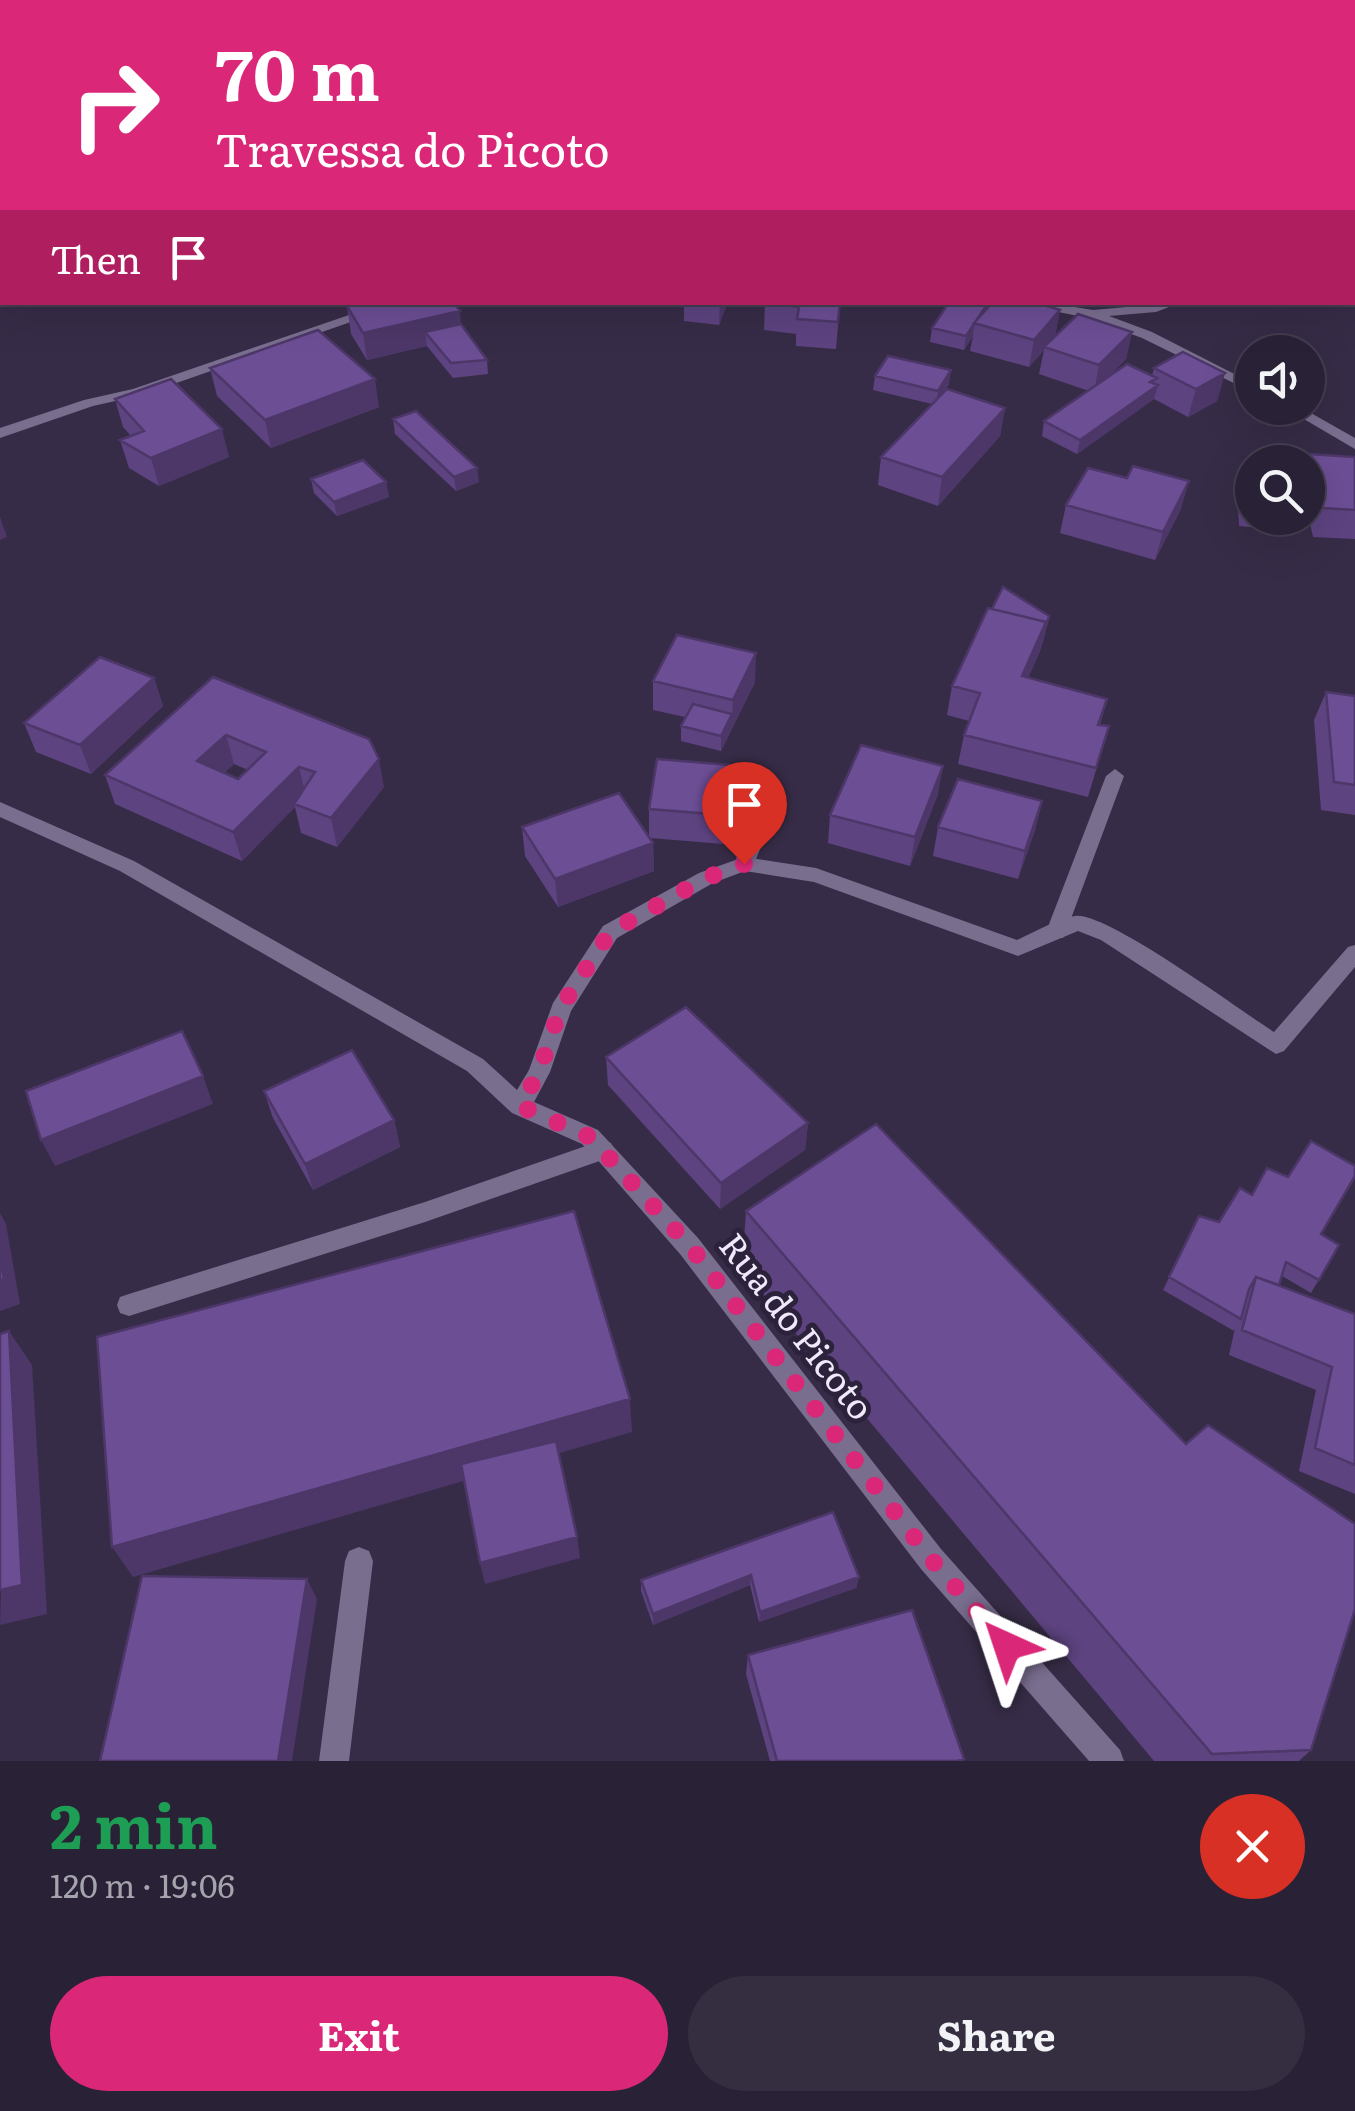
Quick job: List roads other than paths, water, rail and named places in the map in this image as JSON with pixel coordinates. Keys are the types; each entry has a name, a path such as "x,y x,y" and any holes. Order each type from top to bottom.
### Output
{"street":[{"path":"0,433 89,403 136,392 393,305"},
{"path":"1034,305 1091,314 1148,335 1235,379"},
{"path":"1091,314 1166,305"},
{"path":"1322,425 1355,444"},
{"path":"1056,932 1114,776"},
{"path":"744,864 773,792"},
{"name":"Rua do Picoto","path":"0,809 160,885 475,1066 520,1106 590,1137 690,1246 931,1559 1109,1761"},
{"path":"520,1106 539,1072 560,1009 610,932 706,878 744,864 816,876 1018,948 1078,922 1108,934 1276,1045 1355,953"},
{"path":"129,1306 425,1212 603,1150"},
{"path":"334,1761 359,1561"}]}
